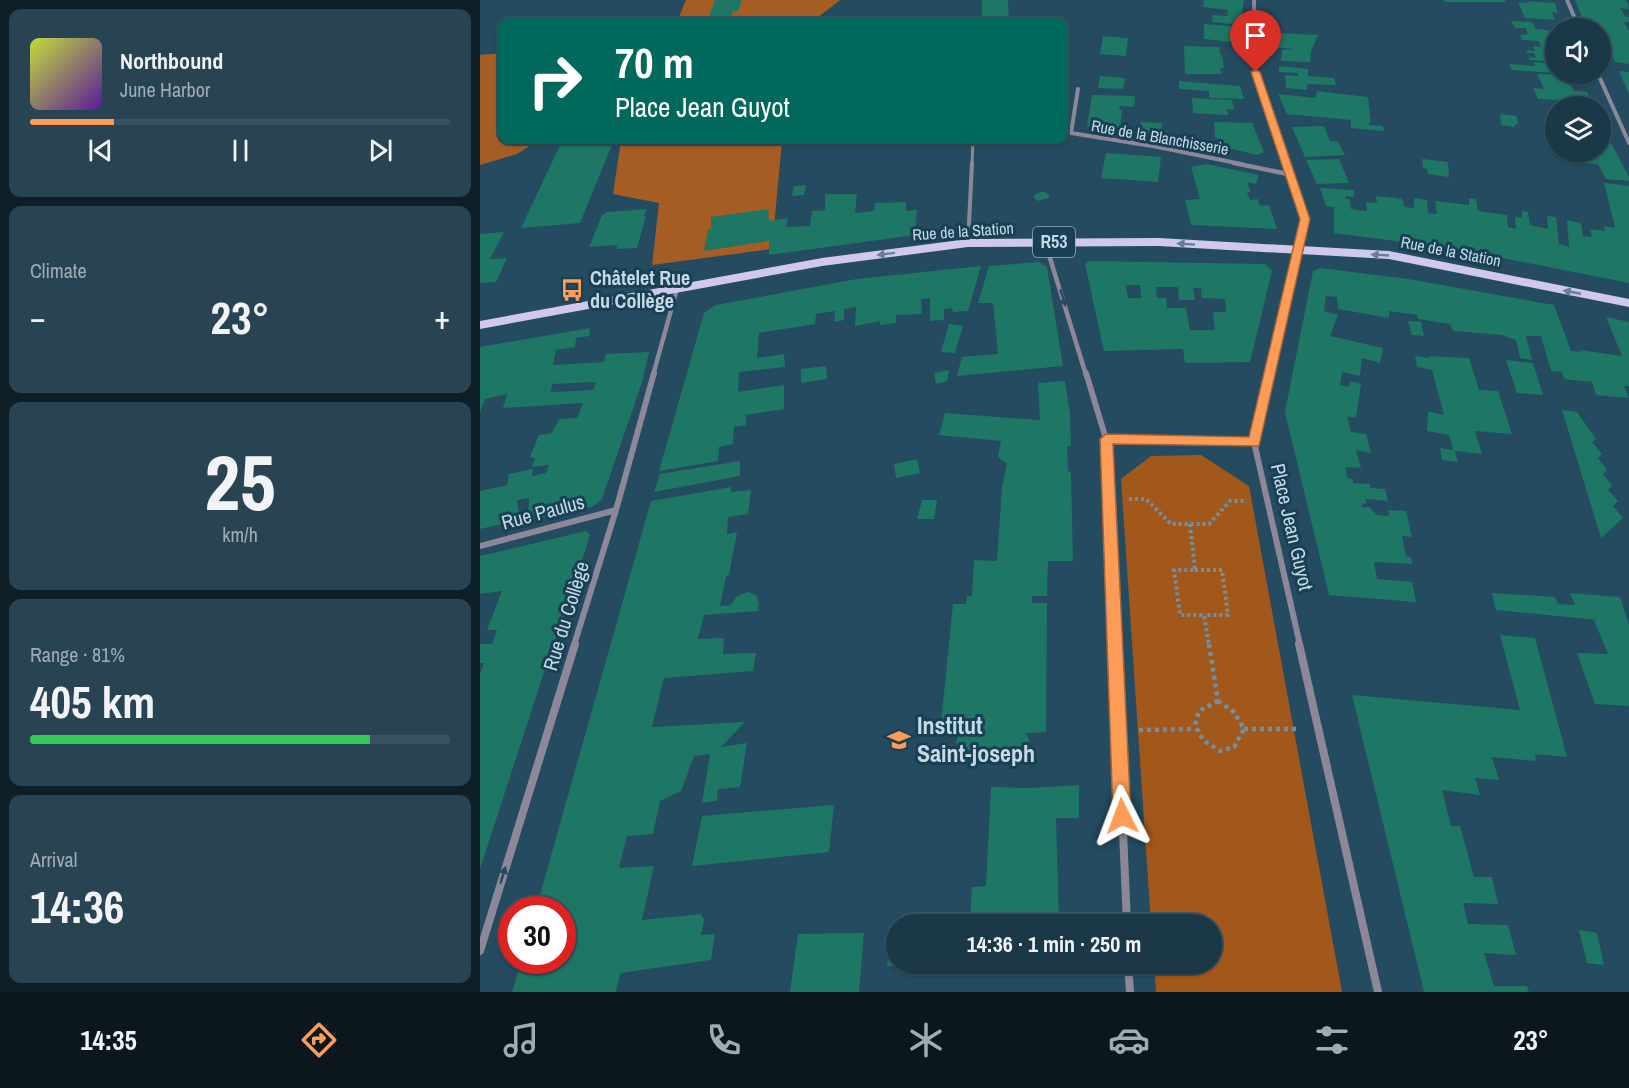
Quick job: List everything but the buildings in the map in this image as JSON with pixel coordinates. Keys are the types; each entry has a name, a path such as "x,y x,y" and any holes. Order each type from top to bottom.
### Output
{"main road":[{"name":"Rue de la Station","path":"480,325 822,262 968,243 1159,242 1389,255 1629,303"}],"street":[{"path":"1254,0 1256,72 1288,174 1305,219 1254,442"},
{"path":"1567,0 1575,18"},
{"path":"1602,84 1629,143"},
{"name":"Rue de la Blanchisserie","path":"1078,89 1071,133 1158,147 1288,174"},
{"path":"1045,242 1106,439 1127,914"},
{"name":"Rue du Collège","path":"480,951 615,510 677,289"},
{"name":"Place Jean Guyot","path":"1106,439 1254,442 1378,992"},
{"name":"Rue Paulus","path":"480,546 615,510"},
{"path":"1129,974 1130,992"}],"lane":[{"path":"968,243 973,144"}],"path":[{"path":"1110,499 1146,499 1171,524 1209,524 1230,501 1268,500"},
{"path":"1190,524 1195,570"},
{"path":"1174,570 1195,570 1222,570 1228,615 1180,615 1174,570"},
{"path":"1204,615 1218,701"},
{"path":"1218,701 1231,708 1241,719 1244,729 1234,747 1220,752 1205,745 1195,729 1197,715 1207,704 1218,701"},
{"path":"1118,730 1195,729"},
{"path":"1244,729 1320,729"}],"shaded area":[{"path":"686,0 840,0 817,18 679,18"},
{"path":"498,53 498,144 533,144 517,154 480,165 480,55"},
{"path":"620,144 782,144 772,249 652,265 659,203 613,194"},
{"path":"1201,455 1249,486 1342,992 1156,992 1155,974 1222,974 1222,914 1150,914 1121,479 1151,456"}],"place":[{"name":"Châtelet Rue du Collège","path":"572,290"},
{"name":"Institut Saint-joseph","path":"899,740"}],"route":[{"path":"1122,816 1106,439 1254,442 1305,219 1288,174 1256,72"}]}
